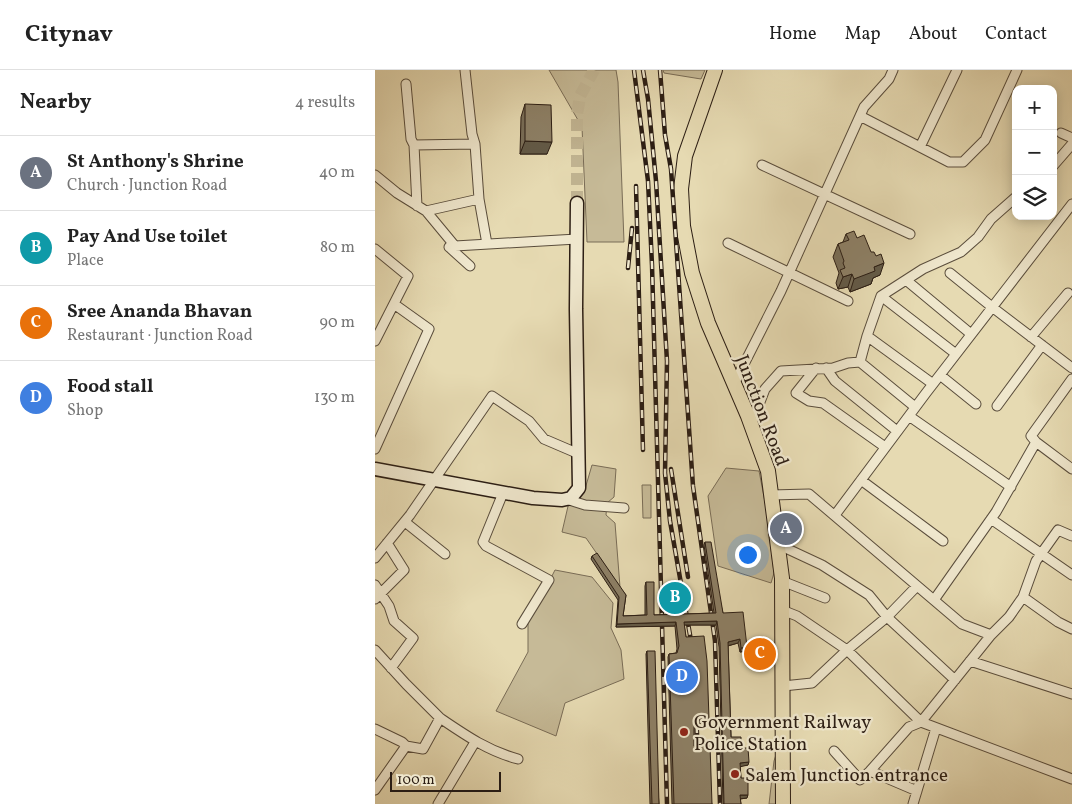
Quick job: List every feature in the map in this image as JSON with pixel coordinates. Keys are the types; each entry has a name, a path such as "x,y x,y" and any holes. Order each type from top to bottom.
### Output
{"main road":[{"name":"Junction Road","path":"715,70 685,156 681,189 683,226 692,273 708,323 751,425 768,471 782,581 783,804"},
{"path":"375,469 533,498 571,498 579,488 576,309 577,203"}],"street":[{"path":"465,70 472,134 475,144 479,199 487,244"},
{"path":"734,384 789,273 864,107 889,79 893,70"},
{"path":"920,147 957,70"},
{"path":"860,116 949,162 963,162 985,140 1017,70"},
{"path":"406,84 411,139 414,145 417,206"},
{"path":"1061,133 1072,138"},
{"path":"414,145 475,144"},
{"path":"1057,161 1072,144"},
{"path":"761,166 909,234"},
{"path":"375,175 426,211 455,246"},
{"path":"426,211 479,199"},
{"path":"860,362 881,296 940,260 961,252 978,237 991,219 1012,201"},
{"path":"835,515 915,407 1072,204"},
{"path":"470,266 449,247 577,239"},
{"path":"728,243 848,300"},
{"path":"375,249 408,276 375,342"},
{"path":"950,273 1072,368"},
{"path":"906,280 971,334"},
{"path":"1031,337 1068,293"},
{"path":"881,296 956,354"},
{"path":"375,449 429,329 394,304"},
{"path":"867,336 933,384"},
{"path":"997,406 1042,345"},
{"path":"751,425 765,390 781,371 826,368 860,362 915,407"},
{"path":"816,368 796,394 809,400 823,403 885,447"},
{"path":"826,368 835,381 897,431"},
{"path":"940,375 976,404"},
{"path":"1072,379 1031,436 1036,442 1072,469"},
{"path":"375,558 405,522 491,396 529,421 544,439 579,454"},
{"path":"909,416 1011,486"},
{"path":"934,600 991,519 1036,442"},
{"path":"861,480 943,541"},
{"path":"503,492 483,542 486,546 549,580 522,624"},
{"path":"771,495 809,494 962,624 991,635"},
{"path":"566,499 585,505 623,508"},
{"path":"991,519 1072,575"},
{"path":"405,522 445,554"},
{"path":"834,750 861,780 909,727 921,722 991,635 1009,617 1023,597 1036,561 1058,530 1072,536"},
{"path":"378,596 405,570 387,543"},
{"path":"777,544 822,565 869,595 887,617 955,680"},
{"path":"782,581 825,598"},
{"path":"375,586 378,596 389,606 394,621 413,638 391,668"},
{"path":"783,686 812,684 847,650 887,617 917,586"},
{"path":"1023,597 1058,622 1072,629"},
{"path":"782,610 797,616 847,650 921,722 1072,779"},
{"path":"375,650 440,718 475,742 503,755 518,759"},
{"path":"970,661 1072,694"},
{"path":"375,729 402,742 406,746 423,749 440,718"},
{"path":"913,804 936,728"},
{"path":"438,804 475,742"},
{"path":"375,790 406,746"},
{"path":"870,771 917,791"}],"shaded area":[{"path":"549,70 616,70 624,242 587,242 582,127"},
{"path":"663,70 705,70 701,79 664,73"},
{"path":"592,465 616,469 614,497 607,503 606,515 615,523 620,587 586,538 562,532 569,502 585,489"},
{"path":"726,468 759,471 766,507 774,573 771,583 718,566 708,496"},
{"path":"642,485 651,485 651,518 643,518"},
{"path":"555,570 592,577 613,603 611,628 621,650 624,679 565,703 556,736 496,711 528,652 528,623"},
{"path":"778,748 779,804 769,804 774,761"}],"building":[{"path":"525,104 551,105 552,142 525,141"},
{"path":"854,231 857,238 864,235 871,252 874,252 876,256 881,254 884,263 874,267 875,271 854,279 852,274 843,277 840,270 845,268 844,261 838,244 849,240 846,234"},
{"path":"705,542 711,542 723,613 743,612 747,647 741,648 740,639 728,642 731,737 741,737 741,748 748,748 749,762 740,763 741,778 748,778 748,795 740,795 741,804 724,804 720,643 717,621 684,622 686,637 704,636 709,719 694,720 694,746 710,746 712,804 674,804 669,654 677,653 679,646 676,622 617,624 619,597 592,556 597,553 626,595 623,616 647,615 646,582 654,582 654,615 716,613"},
{"path":"647,651 655,651 659,804 652,804"}],"tunnel":[{"path":"577,203 577,115 580,96 594,70"}],"railway":[{"path":"634,70 648,181 652,265 667,804"},
{"path":"643,70 648,99 656,181 667,361 665,473 670,521 693,652"},
{"path":"660,70 665,135 671,169 693,486 715,641 720,804"},
{"path":"636,186 643,450"},
{"path":"628,268 632,228"},
{"path":"671,469 688,577"},
{"path":"696,709 698,759"}],"place":[{"name":"St Anthony's Shrine","path":"786,529"},
{"name":"Pay And Use toilet","path":"675,598"},
{"name":"Sree Ananda Bhavan","path":"760,654"},
{"name":"Food stall","path":"682,677"},
{"name":"Government Railway Police Station","path":"684,732"},
{"name":"Salem Junction entrance","path":"735,774"}]}
